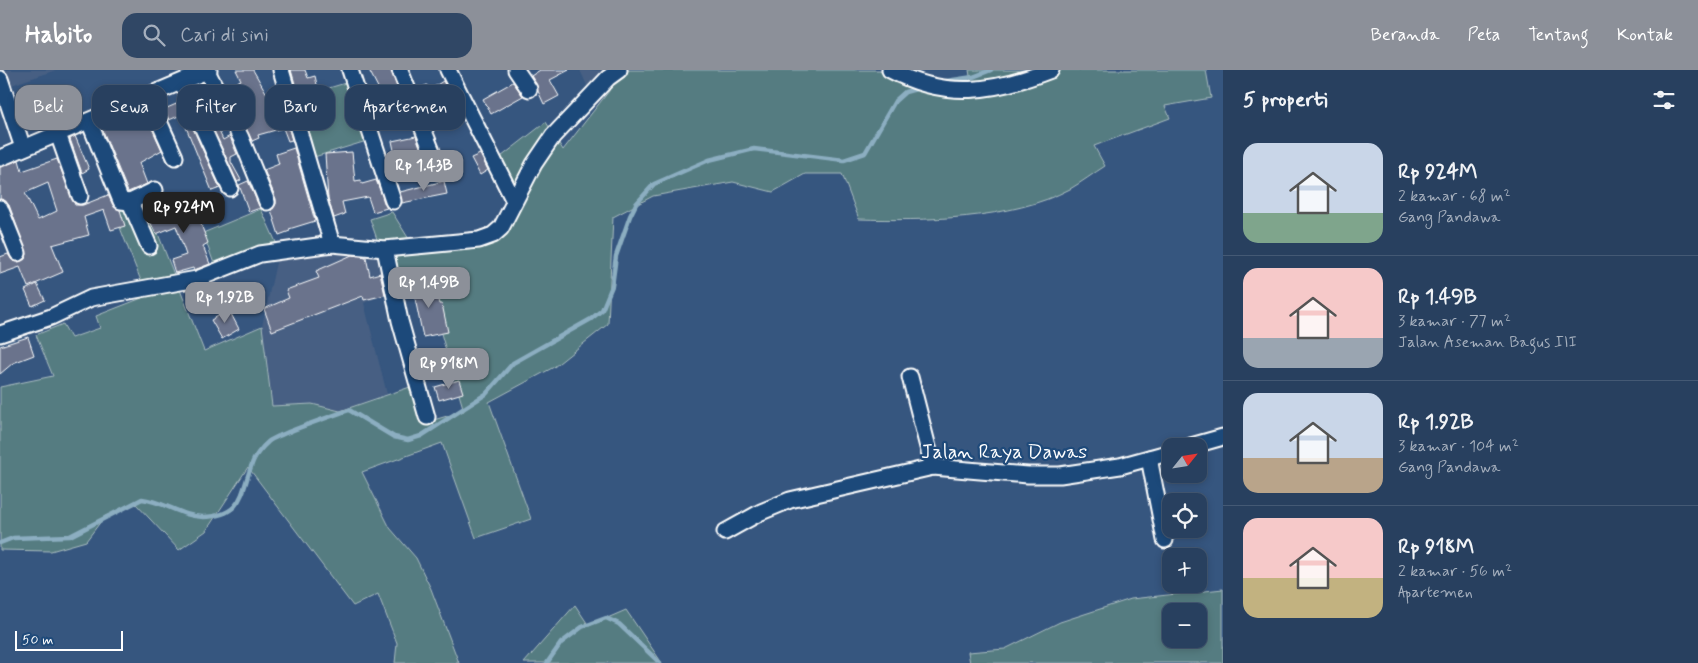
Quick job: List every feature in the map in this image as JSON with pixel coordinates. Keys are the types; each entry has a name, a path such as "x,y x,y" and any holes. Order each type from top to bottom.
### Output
{"street":[{"path":"167,88 208,70 241,138 267,202"},
{"path":"281,70 332,244"},
{"path":"350,70 393,201"},
{"path":"400,70 440,172"},
{"path":"448,70 514,201"},
{"path":"516,70 529,89"},
{"path":"0,334 51,317 91,298 197,279 260,254 332,244 386,249 479,240 493,235 501,228 534,164 553,136 608,78 619,70"},
{"path":"899,72 945,90 989,89 1051,70"},
{"path":"0,79 23,148"},
{"path":"182,82 230,188"},
{"path":"0,158 92,120"},
{"path":"89,121 121,201 130,202 155,190"},
{"path":"163,130 175,157"},
{"path":"58,134 80,196"},
{"path":"130,202 148,246"},
{"path":"0,208 18,253"},
{"path":"386,249 400,321 427,417"},
{"path":"910,377 933,467"},
{"path":"1208,441 1223,437"},
{"name":"Jalan Raya Dawas","path":"725,532 761,512 790,500 933,467 1028,475 1060,475 1094,471 1162,454"},
{"path":"1149,458 1165,540"}],"shaded area":[{"path":"0,70 56,70 0,89"},
{"path":"580,70 615,70 609,91 596,106"},
{"path":"379,245 386,294 364,303 387,394 340,411 312,404 272,406 262,326 279,249"}],"green space":[{"path":"617,70 886,70 972,88 969,70 1206,70 1211,98 1165,106 1170,118 1094,146 1105,166 1070,189 1022,207 995,213 939,219 859,219 842,174 805,174 773,192 733,182 653,196 613,217 608,324 554,367 489,402 531,519 476,538 442,443 362,472 390,528 416,558 431,589 459,663 395,663 397,643 378,594 353,606 248,467 206,531 179,550 136,504 105,516 86,541 51,551 0,550 0,387 53,376 36,335 63,324 71,338 100,328 96,316 147,296 113,210 144,198 204,351 262,326 272,406 312,404 340,411 416,385 427,422 464,411 426,283 386,294 379,245 370,219 392,212 412,244 460,249 504,226 509,190 497,160 546,122 563,150 609,91"},
{"path":"352,81 353,85 345,85 345,130 367,130 370,140 314,157 306,130 335,130 335,86"},
{"path":"261,209 279,249 217,272 203,233"},
{"path":"1223,589 1223,663 970,663 968,652 1005,649 1060,622 1131,599 1186,593 1207,593 1207,591"},
{"path":"575,605 589,626 626,610 662,663 524,663"}],"building":[{"path":"236,70 253,70 265,91 265,130 276,130 258,135 259,138 252,141 247,130 255,130 255,85 230,85 241,80"},
{"path":"291,70 305,70 308,78 315,76 317,85 295,85"},
{"path":"369,70 391,70 396,85 377,85"},
{"path":"540,70 569,70 550,80 559,96 544,104 531,76"},
{"path":"443,81 445,85 437,85"},
{"path":"513,82 523,96 491,114 483,99"},
{"path":"177,104 177,117 169,120 167,108"},
{"path":"103,130 153,130 162,150 139,163 147,184 128,192"},
{"path":"187,130 194,130 220,188 212,191"},
{"path":"213,130 218,130 223,140 230,136 237,154 231,157 231,162 241,180 237,182"},
{"path":"284,130 289,130 292,140 288,141"},
{"path":"75,136 89,169 82,173 70,139"},
{"path":"416,136 426,163 398,169 392,141"},
{"path":"294,148 315,221 289,229 290,231 279,235 271,210 276,204 276,199 264,170 279,164 276,154"},
{"path":"352,152 355,181 361,180 362,184 376,180 387,208 373,212 368,197 342,202 345,214 334,218 328,199 325,154"},
{"path":"480,154 488,170 480,175 471,158"},
{"path":"57,159 75,205 83,205 108,195 113,205 120,210 125,226 111,230 104,210 84,217 89,235 52,245 63,272 28,287 20,267 0,274 0,257 8,254 12,260 17,262 25,259 27,254 9,205 0,199 0,167 19,160 22,171","holes":["48,183 57,211 38,220 25,193"]},
{"path":"248,181 260,208 249,212 239,185"},
{"path":"444,181 447,194 402,203 400,192"},
{"path":"191,198 208,243 203,246 210,264 194,270 193,268 175,273 171,260 186,255 176,226 156,234 147,215"},
{"path":"352,255 366,257 370,276 380,273 385,295 364,300 363,296 272,331 264,309 289,298 286,290 319,278 316,271"},
{"path":"433,279 439,304 442,304 448,332 423,337 412,284"},
{"path":"37,284 45,300 32,306 25,290"},
{"path":"229,310 239,329 222,339 211,320"},
{"path":"28,337 34,355 13,363 0,374 0,346"},
{"path":"459,380 463,393 439,400 435,387"}],"waterway":[{"path":"940,82 973,77 991,70"},
{"path":"0,543 13,538 70,536 142,499 195,516 216,516 234,507 239,501 253,461 258,452 268,442 293,430 349,410 394,437 408,440 421,436 486,394 513,363 591,319 602,310 612,286 616,256 630,216 636,204 654,184 709,160 754,149 844,160 865,153 895,101 905,92 920,88"},
{"path":"547,663 561,643 582,627 606,618 619,624 660,663"}]}
